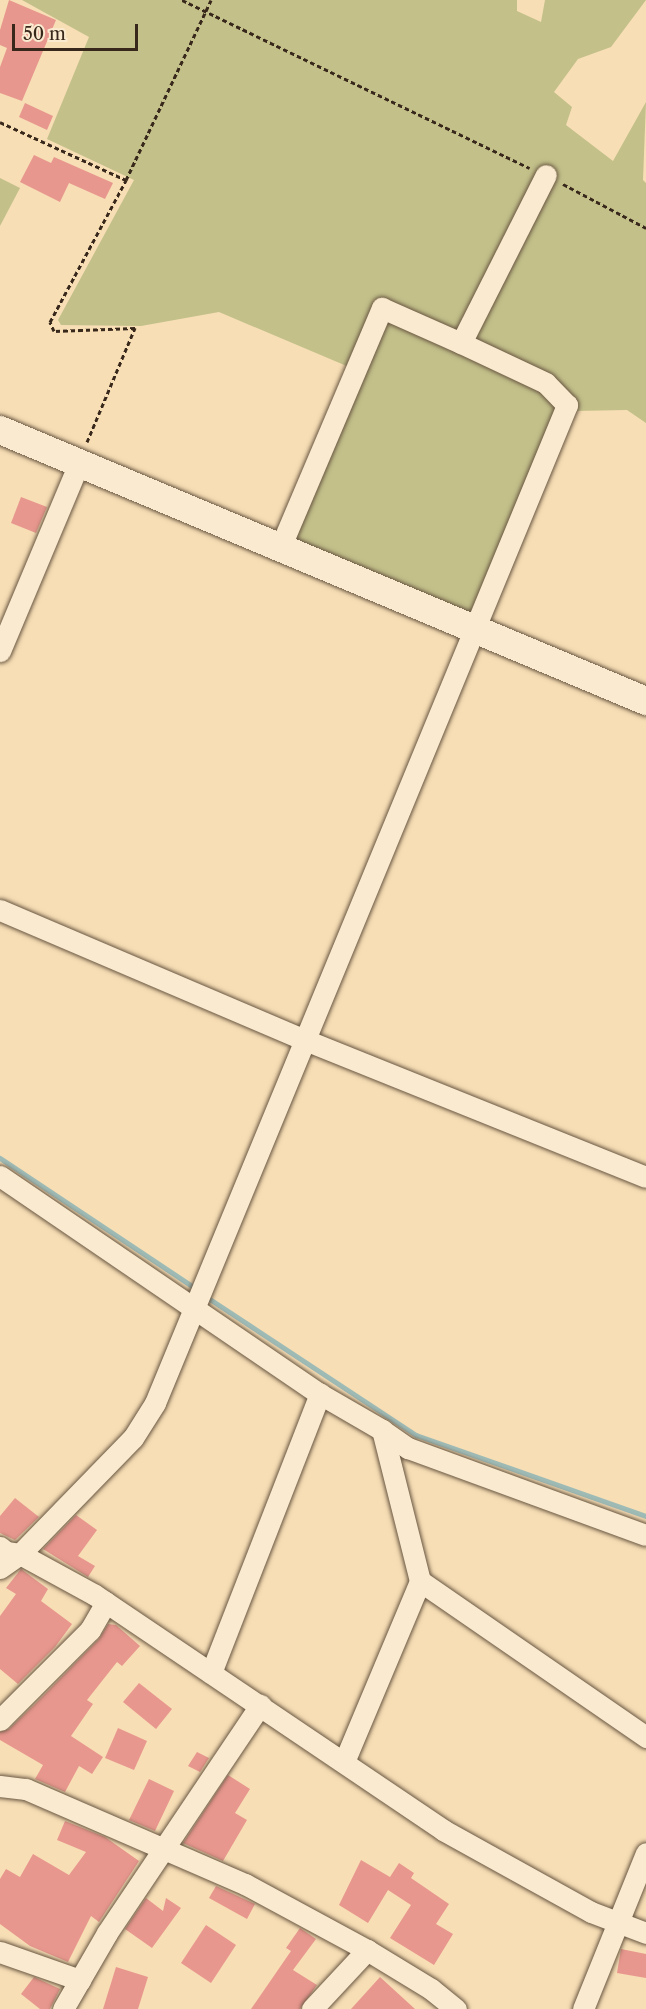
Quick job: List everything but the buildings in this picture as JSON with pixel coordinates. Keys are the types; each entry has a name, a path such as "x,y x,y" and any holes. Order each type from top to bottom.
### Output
{"street":[{"path":"461,343 546,175"},
{"path":"0,1568 10,1550 133,1438 155,1403 472,629 567,405 546,382 382,308 280,548"},
{"path":"0,430 646,701"},
{"path":"0,651 79,463"},
{"path":"0,910 305,1040 646,1177"},
{"path":"0,1176 195,1306 320,1394 408,1448 646,1535"},
{"path":"211,1673 320,1394"},
{"path":"345,1762 420,1581 382,1430"},
{"path":"10,1550 106,1602 443,1830 617,1923 646,1933"},
{"path":"420,1581 646,1737"},
{"path":"0,1720 90,1629 106,1602"},
{"path":"63,2009 164,1848 260,1705"},
{"path":"0,1786 26,1789 245,1884 367,1950 431,1989 456,2009"},
{"path":"583,2009 646,1853"},
{"path":"312,2009 367,1950"},
{"path":"0,1952 80,1980"}],"path":[{"path":"182,0 546,175 646,228"},
{"path":"79,463 135,328 54,330 50,322 126,180 211,0"},
{"path":"0,122 126,180"}],"shaded area":[{"path":"22,0 517,0 517,11 541,22 545,0 646,0 611,47 578,59 554,92 572,107 566,125 613,161 646,102 643,180 646,183 646,423 627,410 574,411 552,380 381,302 349,367 219,312 141,326 61,325 58,320 134,180 47,139 89,37"},
{"path":"0,178 20,188 0,226"},
{"path":"386,317 542,387 560,406 471,614 291,537"}],"waterway":[{"path":"0,1158 198,1290"},
{"path":"205,1296 416,1435 646,1516"}]}
